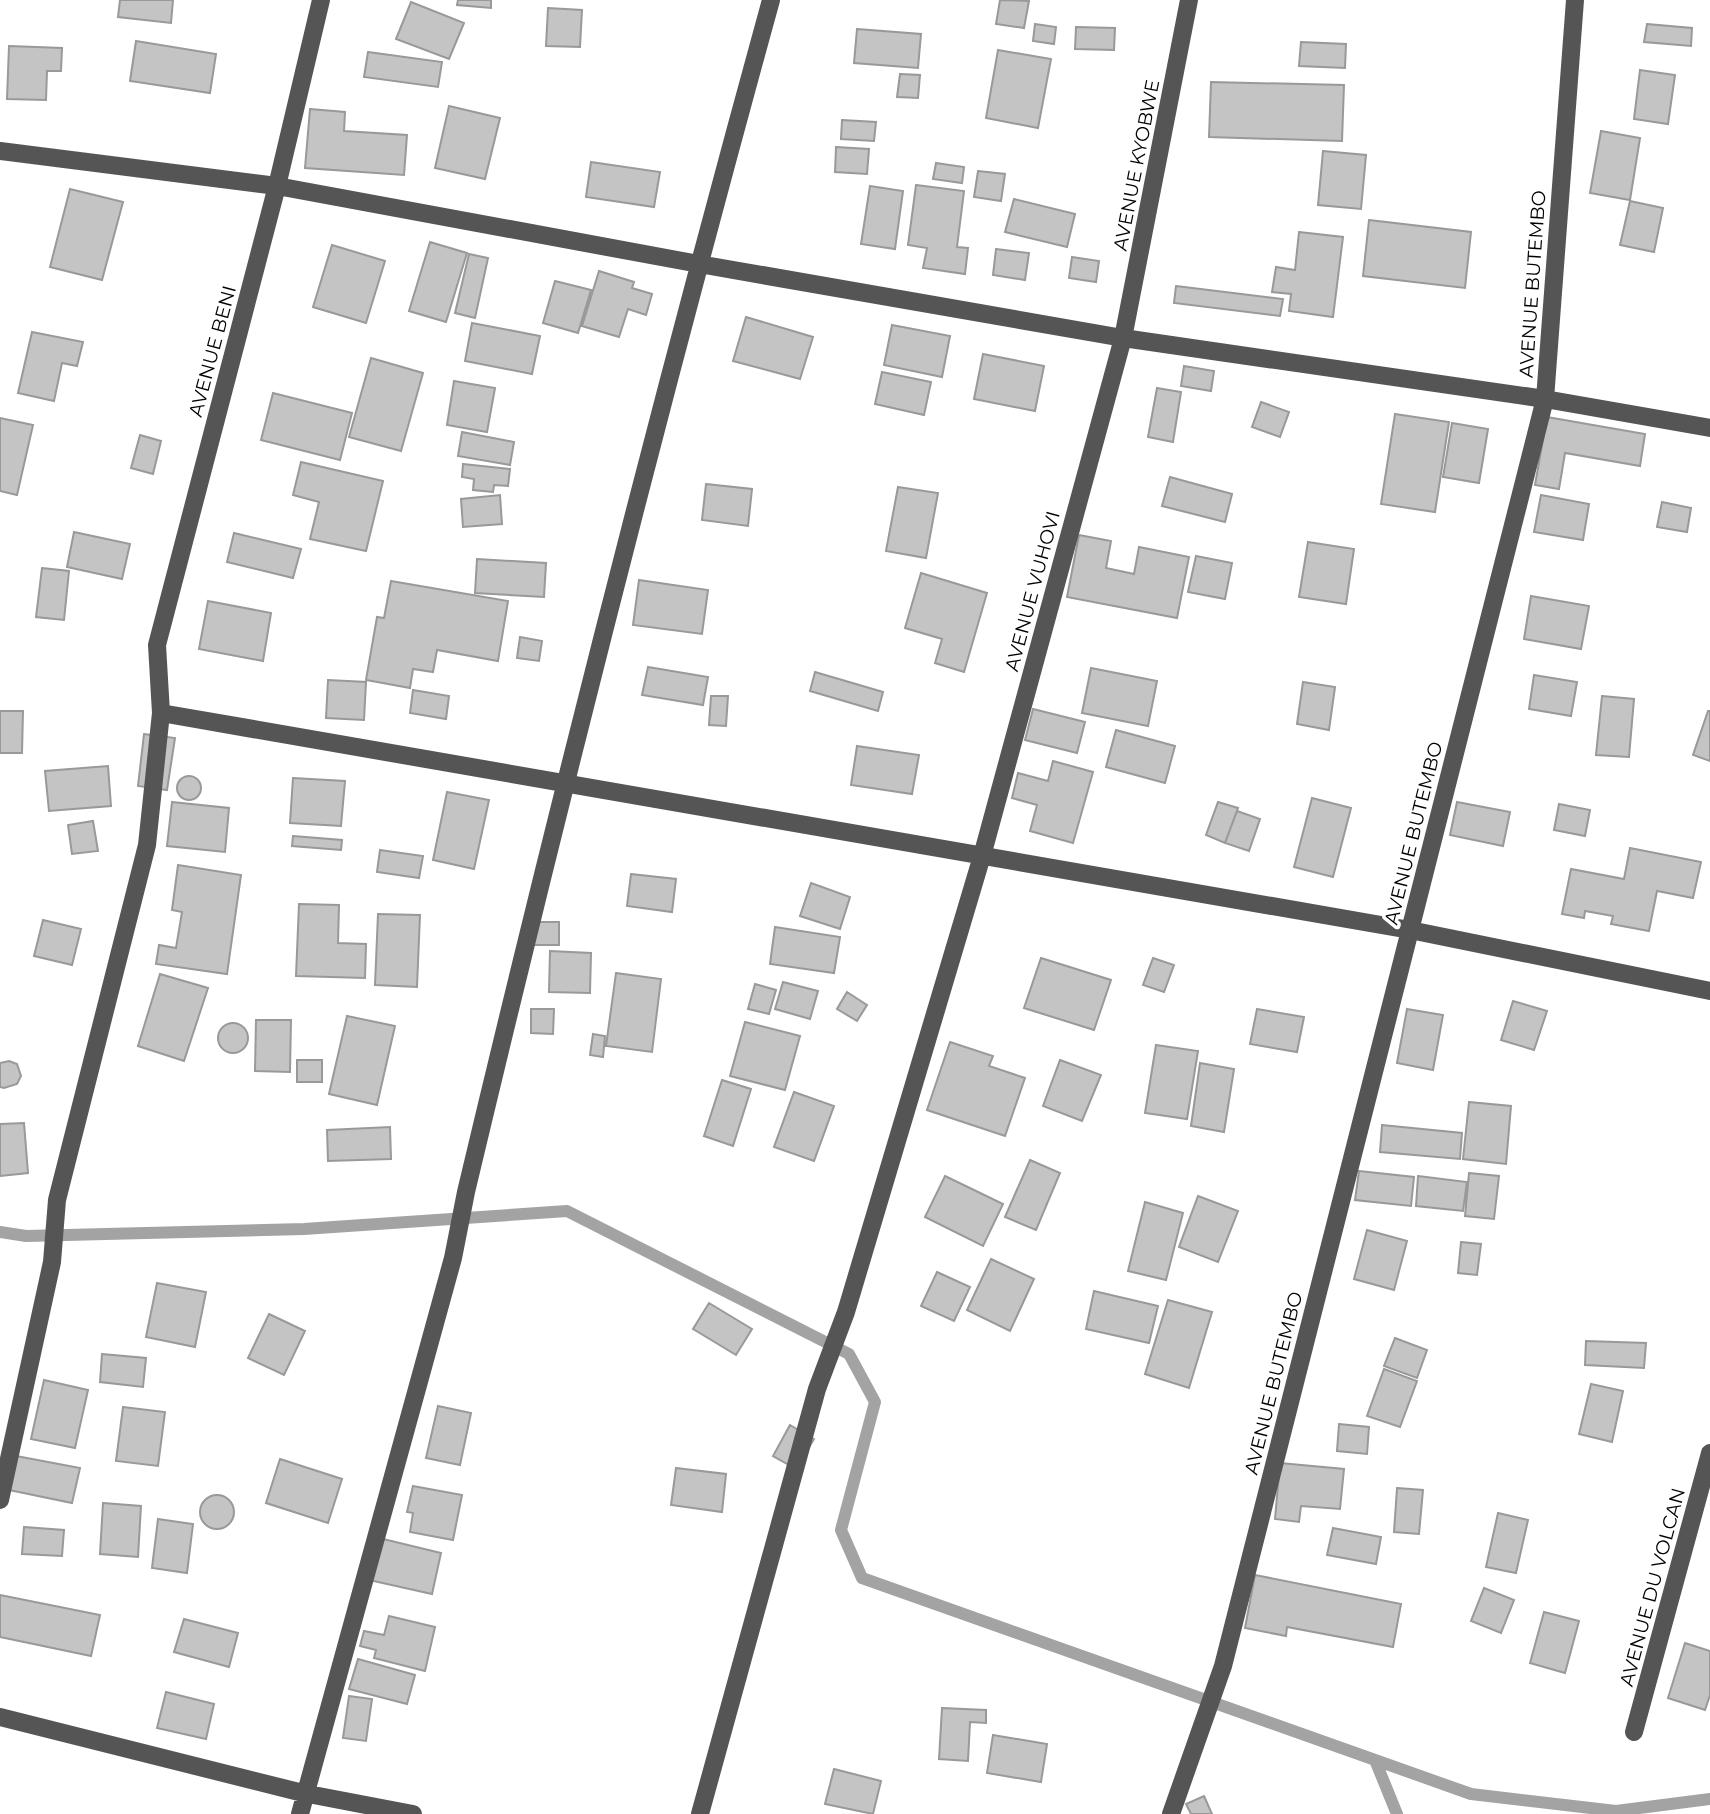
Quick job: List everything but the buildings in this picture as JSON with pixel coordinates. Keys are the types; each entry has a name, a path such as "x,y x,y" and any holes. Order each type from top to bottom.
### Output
{"street":[{"name":"AVENUE BENI","path":"0,1500 52,1262 57,1200 147,845 161,713 157,645 277,186 321,0"},
{"path":"300,1814 303,1793 453,1258 466,1192 564,782 771,0"},
{"name":"AVENUE KYOBWE","path":"1123,338 1189,0"},
{"name":"AVENUE BUTEMBO","path":"1171,1814 1223,1666 1545,399 1575,0"},
{"path":"0,151 277,186 699,264 1123,338 1545,399 1710,428"},
{"name":"AVENUE VUHOVI","path":"700,1814 817,1389 846,1312 982,856 1123,338"},
{"path":"161,713 1410,930 1710,991"},
{"name":"AVENUE DU VOLCAN","path":"1634,1732 1710,1453"},
{"path":"0,1717 303,1793 413,1814"}],"waterway":[{"path":"0,1232 26,1236 304,1229 567,1211 849,1354 875,1402 841,1530 862,1578 1471,1794 1616,1811 1710,1799"},
{"path":"1375,1760 1397,1814"}]}
